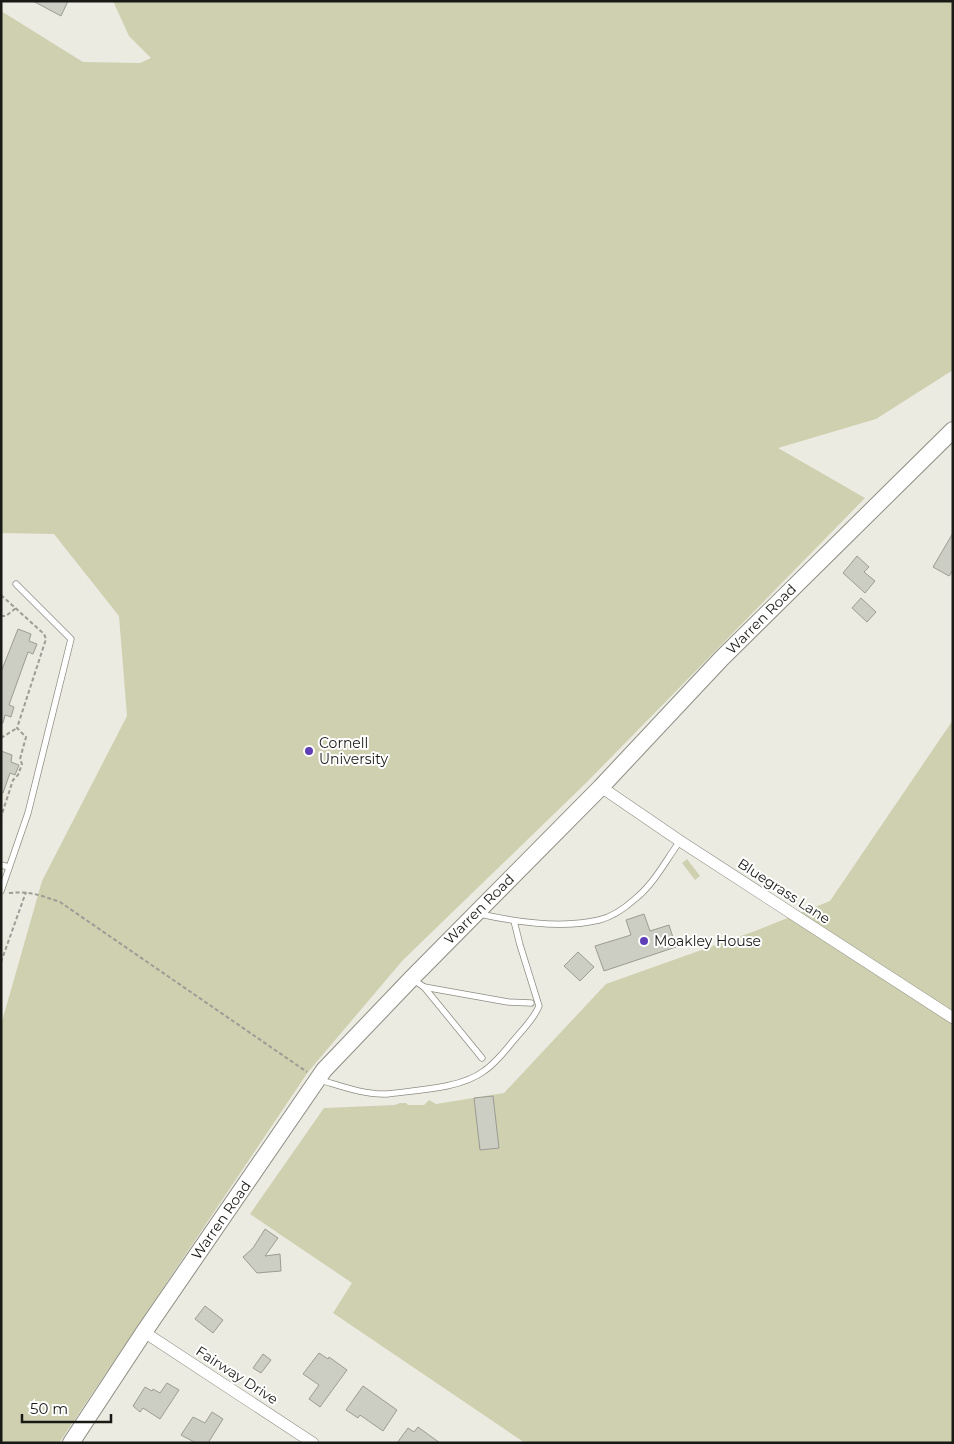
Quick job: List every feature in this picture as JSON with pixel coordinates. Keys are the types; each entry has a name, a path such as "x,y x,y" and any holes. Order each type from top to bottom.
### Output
{"street":[{"name":"Warren Road","path":"71,1443 144,1332 324,1070 418,983 476,913 601,786 721,659 953,430"},
{"name":"Bluegrass Lane","path":"601,786 680,841 953,1018"},
{"name":"Fairway Drive","path":"144,1332 313,1443"}],"lane":[{"path":"1,892 28,813 71,639 16,584"},
{"path":"476,913 514,920 561,924 599,920 619,911 637,898 651,882 680,841"},
{"path":"1,865 9,867"},
{"path":"318,1079 360,1091 386,1094 468,1081 484,1072 537,1012 539,1006 514,920"},
{"path":"418,983 508,1002 531,1003"},
{"path":"418,983 482,1058"}],"path":[{"path":"1,595 44,634 46,639 17,728 1,738"},
{"path":"1,616 6,616 16,608"},
{"path":"1,817 13,780 18,775 22,764 20,759 26,737 17,728"},
{"path":"1,962 26,891"},
{"path":"1,892 26,891 60,902 318,1079"}],"green space":[{"path":"113,1 953,1 953,370 876,419 778,448 865,498 586,783 403,960 308,1072 59,1443 1,1443 1,1025 42,881 127,716 119,616 54,534 1,533 1,11 83,62 140,63 151,58 129,36"},
{"path":"953,720 953,1443 525,1443 333,1313 352,1283 250,1214 324,1108 395,1105 400,1103 424,1105 429,1100 436,1104 504,1093 606,984 755,931 830,901"},
{"path":"687,859 700,876 695,880 682,863"}],"building":[{"path":"33,1 68,1 61,16"},
{"path":"953,533 953,570 949,576 933,567"},
{"path":"857,556 869,567 864,572 875,581 865,593 843,573"},
{"path":"861,598 876,612 867,622 852,608"},
{"path":"18,629 31,634 29,641 37,644 33,654 28,652 9,705 14,707 11,717 5,715 3,723 1,723 1,672"},
{"path":"1,751 12,755 11,762 19,765 15,775 10,773 3,793 1,793"},
{"name":"Moakley House","path":"644,914 650,931 669,925 676,947 604,971 595,946 631,935 626,920"},
{"path":"578,952 594,967 580,981 564,966"},
{"path":"493,1096 499,1148 480,1150 474,1098"},
{"path":"265,1229 278,1238 265,1256 280,1254 281,1271 257,1273 243,1257 253,1248"},
{"path":"205,1306 223,1320 213,1333 195,1319"},
{"path":"319,1353 328,1359 329,1357 347,1370 320,1407 309,1399 319,1385 303,1374"},
{"path":"263,1354 271,1360 261,1373 253,1368"},
{"path":"167,1383 179,1390 160,1419 143,1408 140,1412 133,1406 145,1387 160,1393"},
{"path":"363,1386 397,1410 383,1431 360,1415 358,1418 346,1410"},
{"path":"212,1412 223,1419 208,1443 196,1443 181,1435 193,1417 205,1423"},
{"path":"418,1427 440,1443 397,1443 408,1428 414,1432"}],"place":[{"name":"Cornell University","path":"309,751"},
{"name":"Moakley House","path":"644,941"}]}
